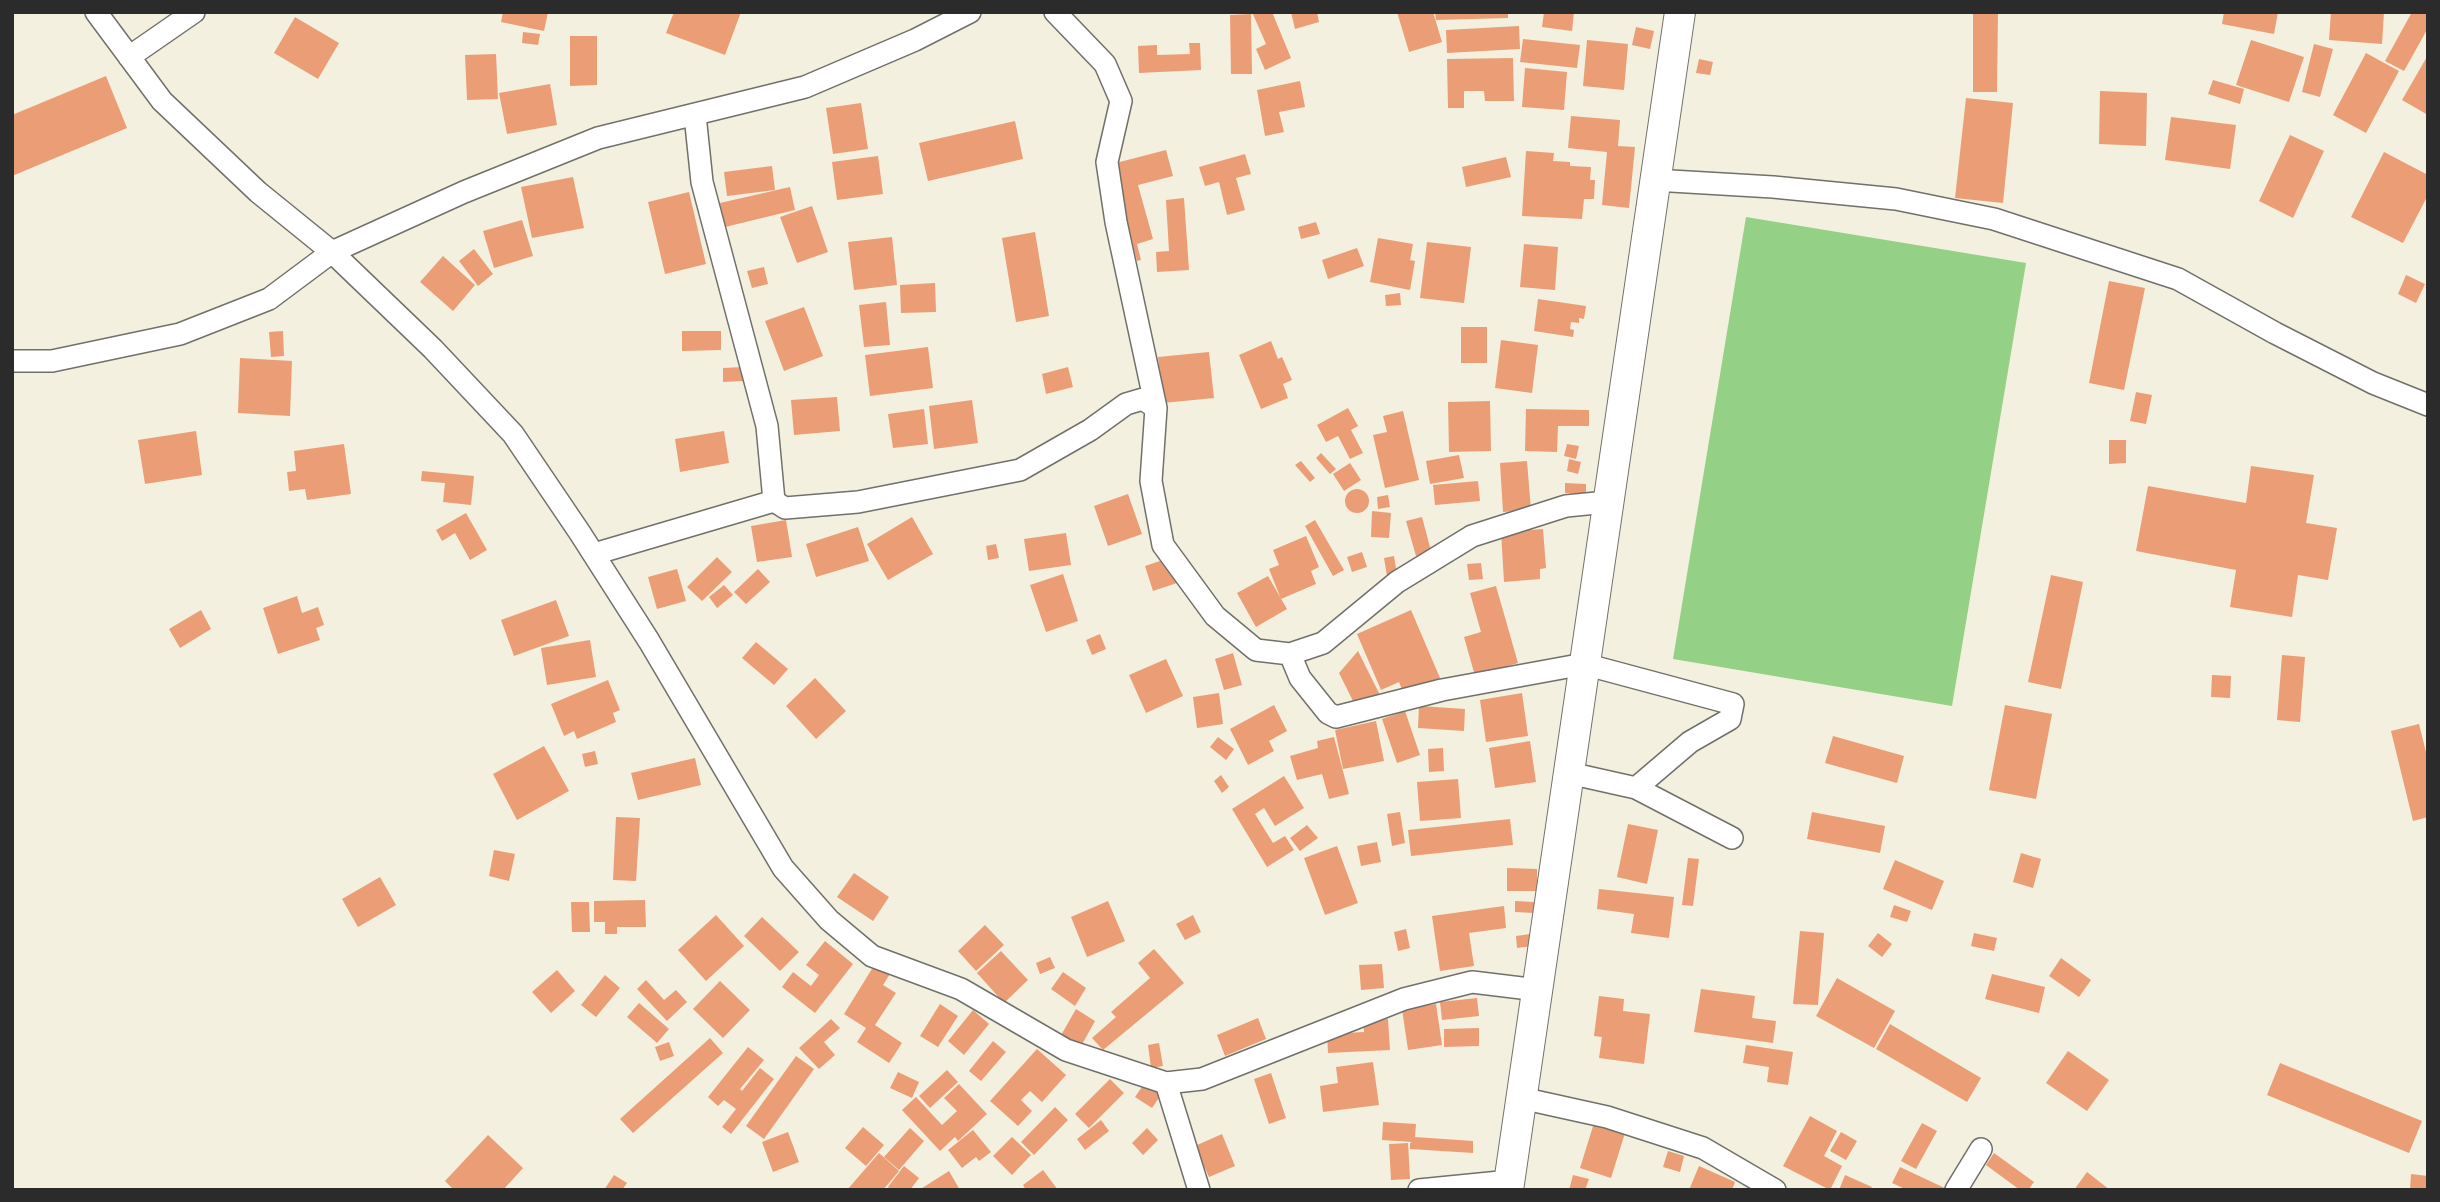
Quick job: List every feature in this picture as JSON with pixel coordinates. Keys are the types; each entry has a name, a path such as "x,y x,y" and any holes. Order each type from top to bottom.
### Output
{"main road":[{"path":"1509,1186 1680,12"}],"street":[{"path":"96,12 162,101 258,192 332,252 433,349 513,434 649,641 783,868 829,920 872,956 961,989 1066,1050 1166,1083 1202,1079 1404,999 1472,982 1538,990"},
{"path":"129,57 194,12"},
{"path":"12,361 52,361 180,334 269,299 332,252 464,192 598,138 805,87 915,40 970,12"},
{"path":"1055,12 1105,64 1121,101 1107,162 1116,222 1156,408 1151,481 1163,545 1215,616 1256,650 1290,654 1323,643 1397,582 1472,536 1566,506 1607,502"},
{"path":"695,115 702,182 767,426 774,501"},
{"path":"1654,180 1773,187 1896,200 1994,219 2178,279 2373,383 2428,405"},
{"path":"593,554 774,501 785,508 858,502 1020,470 1090,430 1126,404 1143,399 1156,408"},
{"path":"1290,654 1300,678 1328,713 1336,717 1442,690 1584,664 1733,704 1730,719 1690,742 1636,788"},
{"path":"1569,773 1636,788 1732,838"},
{"path":"1166,1083 1199,1190"},
{"path":"1521,1098 1607,1117 1703,1148 1775,1190"},
{"path":"1956,1190 1981,1149"},
{"path":"1419,1190 1509,1186"}],"green space":[{"path":"1746,217 2026,263 1952,706 1673,659"}],"building":[{"path":"503,12 548,12 544,31 501,22"},
{"path":"674,12 741,12 725,55 666,33"},
{"path":"1252,12 1272,12 1291,58 1265,70 1256,49 1266,44"},
{"path":"1291,12 1317,12 1319,22 1295,29"},
{"path":"1397,12 1433,12 1442,42 1409,52"},
{"path":"1435,12 1508,12 1508,18 1436,20"},
{"path":"1544,12 1574,12 1572,31 1542,27"},
{"path":"1973,12 1998,12 1997,92 1973,92"},
{"path":"2224,12 2278,12 2274,34 2222,24"},
{"path":"2331,12 2384,12 2382,44 2329,40"},
{"path":"2412,12 2428,12 2428,28 2404,71 2385,61"},
{"path":"1251,14 1252,74 1231,74 1230,15"},
{"path":"295,17 339,43 318,79 274,53"},
{"path":"1519,26 1520,49 1447,53 1446,30"},
{"path":"1636,27 1654,31 1650,49 1632,45"},
{"path":"523,32 540,34 538,45 522,43"},
{"path":"570,36 597,36 597,85 570,86"},
{"path":"1523,39 1580,45 1577,68 1520,62"},
{"path":"1587,40 1628,44 1624,90 1583,86"},
{"path":"2251,40 2304,57 2289,102 2236,85"},
{"path":"1189,43 1200,43 1201,70 1139,73 1138,46 1157,45 1157,55 1190,54"},
{"path":"2314,44 2333,49 2320,97 2302,92"},
{"path":"2366,53 2399,71 2366,133 2333,115"},
{"path":"496,54 498,99 467,100 465,55"},
{"path":"2428,55 2428,115 2402,100"},
{"path":"1513,58 1514,101 1485,101 1484,91 1464,91 1464,108 1448,108 1447,59"},
{"path":"1699,59 1713,62 1710,75 1696,73"},
{"path":"1525,68 1567,72 1564,110 1522,107"},
{"path":"106,76 127,128 12,176 12,115"},
{"path":"2213,80 2244,89 2240,104 2208,94"},
{"path":"1300,81 1305,107 1279,112 1284,132 1265,136 1257,90"},
{"path":"550,84 557,125 507,134 499,93"},
{"path":"2100,91 2147,93 2146,146 2099,144"},
{"path":"1966,98 2013,103 2003,203 1955,198"},
{"path":"861,103 868,149 833,154 826,108"},
{"path":"1571,116 1620,120 1618,146 1635,147 1629,208 1602,205 1607,152 1568,148"},
{"path":"2171,117 2236,125 2230,169 2165,160"},
{"path":"1015,121 1023,159 928,181 919,143"},
{"path":"2290,135 2324,151 2293,218 2259,201"},
{"path":"1166,150 1173,176 1138,185 1153,239 1137,244 1141,260 1137,261 1112,164"},
{"path":"1526,151 1554,153 1553,161 1570,162 1570,166 1591,167 1590,180 1595,180 1594,199 1584,199 1582,219 1522,216"},
{"path":"2384,152 2428,175 2428,195 2403,243 2351,217"},
{"path":"1245,154 1251,174 1236,178 1245,210 1227,215 1219,182 1205,186 1199,167"},
{"path":"878,156 883,194 837,200 832,162"},
{"path":"1506,157 1511,177 1466,187 1462,167"},
{"path":"772,166 775,190 727,196 724,172"},
{"path":"573,177 584,228 532,238 521,187"},
{"path":"790,187 795,210 725,227 720,203"},
{"path":"689,192 706,264 665,274 648,202"},
{"path":"1184,198 1189,270 1157,272 1156,252 1169,251 1166,200"},
{"path":"812,206 828,252 797,263 780,217"},
{"path":"522,220 533,256 494,268 483,231"},
{"path":"1316,222 1320,234 1301,239 1298,227"},
{"path":"1035,232 1049,316 1016,322 1002,238"},
{"path":"892,237 897,285 854,290 848,242"},
{"path":"1378,238 1413,244 1410,260 1415,261 1410,290 1370,282"},
{"path":"1427,242 1471,247 1464,303 1420,298"},
{"path":"1524,244 1558,247 1555,290 1520,287"},
{"path":"1357,248 1364,266 1328,279 1322,260"},
{"path":"474,249 493,274 478,286 459,261"},
{"path":"443,256 475,285 453,311 420,282"},
{"path":"764,267 768,284 752,288 747,271"},
{"path":"2406,275 2425,284 2416,303 2398,294"},
{"path":"2109,281 2145,288 2124,390 2089,383"},
{"path":"935,283 936,312 901,313 900,285"},
{"path":"1400,293 1401,305 1386,306 1385,295"},
{"path":"1538,299 1586,306 1584,319 1579,318 1579,323 1571,322 1573,337 1534,331"},
{"path":"886,302 890,345 864,347 859,305"},
{"path":"804,307 823,356 784,371 765,321"},
{"path":"1461,327 1487,327 1487,363 1461,363"},
{"path":"283,331 284,356 271,357 269,332"},
{"path":"682,331 721,331 721,350 682,351"},
{"path":"1501,340 1538,345 1532,393 1495,388"},
{"path":"1271,341 1278,359 1282,357 1292,380 1283,384 1288,398 1261,409 1239,355"},
{"path":"928,347 933,388 870,396 865,355"},
{"path":"1209,352 1214,398 1163,403 1158,357"},
{"path":"240,358 292,361 290,416 238,413"},
{"path":"743,367 743,381 723,382 723,368"},
{"path":"1068,367 1073,387 1046,394 1042,374"},
{"path":"2136,392 2152,395 2146,424 2130,421"},
{"path":"837,397 840,431 794,435 791,400"},
{"path":"972,400 978,443 934,449 929,406"},
{"path":"1490,401 1491,451 1449,452 1448,402"},
{"path":"1348,408 1358,426 1351,430 1363,453 1350,459 1338,436 1326,442 1317,425"},
{"path":"924,409 928,444 893,448 888,414"},
{"path":"1526,409 1589,410 1589,426 1558,426 1557,452 1525,451"},
{"path":"1403,411 1419,480 1385,488 1373,435 1387,432 1383,416"},
{"path":"196,431 202,475 145,484 138,440"},
{"path":"724,431 729,463 680,472 675,439"},
{"path":"2109,440 2126,440 2126,463 2109,464"},
{"path":"344,444 351,494 307,500 305,489 289,491 287,472 296,471 294,451"},
{"path":"1567,444 1579,446 1576,459 1564,456"},
{"path":"1321,453 1336,469 1330,474 1316,458"},
{"path":"1459,455 1464,478 1430,484 1426,461"},
{"path":"1569,459 1581,462 1578,474 1567,471"},
{"path":"1301,461 1315,478 1310,482 1295,465"},
{"path":"1527,461 1531,510 1503,512 1500,463"},
{"path":"1350,463 1361,480 1344,491 1333,474"},
{"path":"2251,466 2314,475 2306,523 2337,528 2328,580 2298,575 2292,617 2230,607 2236,570 2136,551 2148,486 2246,503"},
{"path":"422,471 474,476 471,505 443,502 445,483 421,481"},
{"path":"1478,481 1480,501 1435,505 1433,485"},
{"path":"1565,483 1586,484 1586,494 1565,493"},
{"path":"1357,489 1366,492 1369,501 1366,510 1357,513 1348,510 1345,501 1348,492"},
{"path":"1128,494 1142,534 1108,546 1094,506"},
{"path":"1388,495 1390,507 1378,509 1377,497"},
{"path":"1372,511 1391,513 1389,538 1371,537"},
{"path":"466,513 487,550 470,560 455,533 442,541 436,530"},
{"path":"912,517 933,554 888,580 867,544"},
{"path":"1422,517 1431,551 1416,556 1406,521"},
{"path":"786,520 792,557 757,562 751,526"},
{"path":"1315,520 1344,570 1333,576 1305,526"},
{"path":"858,527 869,561 816,577 806,544"},
{"path":"1543,529 1546,568 1540,569 1540,579 1504,582 1501,532"},
{"path":"1066,533 1071,565 1029,571 1024,539"},
{"path":"1306,536 1319,567 1311,571 1316,584 1281,599 1269,569 1279,565 1273,550"},
{"path":"996,544 999,558 988,560 986,546"},
{"path":"1362,552 1367,567 1352,572 1347,557"},
{"path":"1394,556 1397,575 1387,576 1384,558"},
{"path":"717,557 732,572 702,601 687,587"},
{"path":"1172,557 1180,582 1153,591 1145,566"},
{"path":"1481,563 1483,579 1469,580 1467,564"},
{"path":"677,569 686,601 657,609 648,577"},
{"path":"758,569 770,582 746,604 734,592"},
{"path":"1063,574 1078,621 1046,632 1030,585"},
{"path":"2051,575 2083,582 2061,689 2028,682"},
{"path":"1268,576 1287,609 1256,627 1237,593"},
{"path":"724,585 733,595 717,608 709,597"},
{"path":"1496,586 1518,663 1475,676 1464,637 1481,632 1470,593"},
{"path":"297,596 302,613 318,607 324,625 316,628 320,640 278,654 263,608"},
{"path":"556,600 569,636 514,656 501,620"},
{"path":"201,610 211,629 180,648 169,629"},
{"path":"1411,610 1440,678 1404,694 1399,682 1381,690 1357,634"},
{"path":"1100,634 1106,649 1092,655 1086,640"},
{"path":"590,640 596,677 547,685 541,648"},
{"path":"756,642 788,669 774,685 742,658"},
{"path":"1358,651 1381,697 1357,709 1339,673"},
{"path":"1233,653 1242,685 1224,690 1215,659"},
{"path":"2282,655 2305,657 2300,722 2277,720"},
{"path":"1166,659 1183,696 1146,713 1129,675"},
{"path":"2212,675 2231,676 2230,698 2211,697"},
{"path":"815,678 846,711 816,739 786,706"},
{"path":"608,680 620,710 613,713 616,722 577,739 574,731 564,736 551,704"},
{"path":"1219,693 1223,724 1197,728 1193,697"},
{"path":"1522,693 1528,736 1486,742 1480,700"},
{"path":"1274,705 1287,731 1269,741 1274,751 1248,765 1230,729"},
{"path":"2005,705 2052,714 2036,799 1989,790"},
{"path":"1419,706 1465,709 1464,731 1418,728"},
{"path":"1405,711 1420,755 1397,763 1382,719"},
{"path":"1376,721 1384,761 1343,769 1335,730"},
{"path":"2419,724 2428,760 2428,817 2413,821 2391,731"},
{"path":"1833,736 1904,756 1897,783 1825,763"},
{"path":"1218,737 1234,749 1226,760 1210,747"},
{"path":"1334,737 1349,794 1329,799 1322,774 1297,780 1290,756 1318,748 1317,741"},
{"path":"1530,741 1536,782 1495,788 1489,748"},
{"path":"544,746 569,791 517,820 493,774"},
{"path":"1443,748 1444,771 1429,772 1428,749"},
{"path":"595,751 598,764 585,767 582,754"},
{"path":"695,758 701,785 638,800 631,773"},
{"path":"1221,775 1229,787 1222,793 1214,781"},
{"path":"1284,776 1304,808 1275,826 1264,808 1255,814 1273,843 1285,836 1294,850 1267,867 1232,809"},
{"path":"1458,779 1461,818 1420,821 1417,782"},
{"path":"1400,812 1405,843 1392,846 1387,814"},
{"path":"1812,812 1885,826 1880,853 1807,839"},
{"path":"616,817 640,818 636,881 613,880"},
{"path":"1510,819 1513,845 1411,856 1408,830"},
{"path":"1628,824 1658,830 1647,884 1617,877"},
{"path":"1307,825 1318,838 1300,851 1290,838"},
{"path":"1377,842 1381,862 1361,866 1357,846"},
{"path":"1337,846 1358,903 1325,915 1304,858"},
{"path":"494,850 515,854 509,881 489,876"},
{"path":"2021,853 2041,859 2033,888 2013,882"},
{"path":"1688,858 1699,859 1693,906 1682,905"},
{"path":"1895,860 1944,881 1932,910 1883,889"},
{"path":"1507,868 1537,869 1537,891 1507,891"},
{"path":"854,873 889,897 873,921 837,897"},
{"path":"380,877 396,905 358,927 342,899"},
{"path":"1599,889 1674,897 1669,938 1631,933 1634,914 1597,909"},
{"path":"645,900 646,927 617,927 617,934 605,934 605,922 594,922 594,901"},
{"path":"1108,901 1125,941 1087,957 1071,917"},
{"path":"1515,901 1534,902 1534,913 1515,912"},
{"path":"571,902 589,902 590,932 572,932"},
{"path":"1894,905 1911,911 1907,922 1890,917"},
{"path":"1504,906 1506,928 1469,933 1474,966 1440,971 1432,916"},
{"path":"716,915 744,946 706,981 678,950"},
{"path":"1193,915 1201,932 1185,940 1176,924"},
{"path":"762,917 799,952 780,971 744,936"},
{"path":"985,925 1004,945 976,971 958,951"},
{"path":"1406,929 1410,948 1398,951 1394,932"},
{"path":"1800,931 1824,933 1818,1005 1793,1004"},
{"path":"1878,933 1892,944 1882,957 1868,946"},
{"path":"1974,933 1997,938 1994,951 1971,946"},
{"path":"1530,934 1532,946 1517,948 1516,936"},
{"path":"825,941 853,964 815,1013 782,987 793,972 811,986 819,975 806,965"},
{"path":"1154,949 1184,983 1103,1050 1092,1038 1116,1017 1111,1012 1150,978 1138,963"},
{"path":"1001,951 1028,980 1004,1003 977,973"},
{"path":"1050,957 1055,968 1040,974 1036,963"},
{"path":"2061,958 2091,980 2079,997 2049,976"},
{"path":"875,964 890,974 883,985 896,993 875,1025 902,1043 889,1063 857,1042 866,1028 844,1014"},
{"path":"1382,964 1384,988 1361,990 1359,965"},
{"path":"557,970 575,991 551,1013 532,992"},
{"path":"1063,972 1086,988 1075,1006 1051,989"},
{"path":"1992,974 2045,987 2039,1013 1985,999"},
{"path":"605,975 620,988 596,1017 581,1005"},
{"path":"1837,978 1895,1011 1874,1048 1816,1016"},
{"path":"646,980 664,1000 676,990 687,1002 667,1021 637,989"},
{"path":"720,981 750,1010 723,1038 693,1009"},
{"path":"1701,989 1755,996 1752,1018 1776,1021 1773,1043 1694,1032"},
{"path":"1599,996 1624,999 1623,1011 1650,1014 1644,1064 1599,1058 1602,1037 1594,1036"},
{"path":"1477,998 1479,1016 1442,1020 1440,1002"},
{"path":"639,1003 669,1029 657,1043 627,1017"},
{"path":"940,1004 958,1016 938,1047 920,1036"},
{"path":"1436,1004 1442,1045 1408,1050 1402,1009"},
{"path":"1076,1009 1095,1021 1080,1048 1060,1037"},
{"path":"973,1010 989,1024 964,1055 948,1041"},
{"path":"1258,1018 1266,1039 1225,1056 1217,1035"},
{"path":"831,1019 840,1028 824,1042 835,1055 819,1069 799,1048"},
{"path":"1388,1019 1390,1050 1328,1053 1327,1034 1364,1032 1363,1021"},
{"path":"1890,1024 1981,1078 1967,1102 1876,1049"},
{"path":"1479,1028 1479,1046 1444,1047 1444,1029"},
{"path":"710,1038 723,1053 633,1133 620,1119"},
{"path":"993,1041 1006,1052 981,1081 969,1071"},
{"path":"669,1042 674,1056 660,1061 655,1047"},
{"path":"1159,1043 1163,1066 1151,1068 1148,1045"},
{"path":"1746,1045 1793,1052 1788,1085 1767,1082 1769,1067 1743,1063"},
{"path":"748,1047 764,1060 740,1089 742,1091 760,1068 774,1079 731,1134 722,1127 736,1109 724,1100 718,1106 708,1097"},
{"path":"1037,1049 1066,1075 1042,1102 1030,1091 1021,1100 1032,1111 1018,1126 990,1101"},
{"path":"2068,1051 2109,1080 2087,1111 2046,1083"},
{"path":"796,1056 814,1069 764,1139 746,1126"},
{"path":"1373,1062 1379,1105 1323,1112 1320,1086 1338,1083 1336,1067"},
{"path":"2280,1063 2422,1121 2409,1153 2267,1095"},
{"path":"947,1070 958,1082 930,1108 919,1096"},
{"path":"898,1072 919,1082 912,1098 890,1088"},
{"path":"1271,1073 1286,1118 1269,1124 1254,1079"},
{"path":"1110,1079 1124,1093 1089,1128 1075,1114"},
{"path":"1146,1081 1163,1092 1152,1108 1135,1097"},
{"path":"959,1084 987,1114 958,1141 955,1137 940,1151 902,1110 916,1097 942,1125 957,1111 944,1098"},
{"path":"1055,1107 1068,1120 1034,1155 1021,1142"},
{"path":"1810,1116 1837,1131 1824,1156 1842,1166 1830,1190 1783,1166"},
{"path":"1101,1120 1109,1131 1085,1150 1077,1139"},
{"path":"1383,1122 1416,1124 1415,1137 1473,1141 1473,1153 1410,1149 1412,1142 1382,1140"},
{"path":"1594,1123 1625,1133 1611,1178 1580,1168"},
{"path":"1922,1123 1937,1131 1916,1169 1901,1161"},
{"path":"863,1127 884,1145 866,1166 845,1148"},
{"path":"910,1128 924,1141 899,1170 884,1157"},
{"path":"1147,1128 1158,1140 1143,1155 1132,1143"},
{"path":"973,1130 991,1152 979,1161 976,1157 962,1168 948,1150"},
{"path":"788,1132 799,1162 773,1172 762,1142"},
{"path":"1841,1132 1857,1141 1846,1160 1830,1151"},
{"path":"1222,1134 1235,1166 1209,1177 1195,1146"},
{"path":"488,1135 523,1168 503,1190 454,1190 445,1181"},
{"path":"1012,1137 1031,1155 1012,1175 993,1156"},
{"path":"1408,1143 1410,1179 1391,1180 1389,1144"},
{"path":"1668,1151 1684,1156 1680,1172 1663,1167"},
{"path":"879,1153 899,1171 883,1190 847,1190"},
{"path":"1994,1153 2034,1182 2028,1190 2020,1190 1986,1165"},
{"path":"904,1166 919,1178 910,1190 891,1190 888,1187"},
{"path":"1699,1166 1735,1182 1732,1190 1689,1190"},
{"path":"1900,1167 1949,1190 1907,1190 1892,1183"},
{"path":"1043,1170 1058,1190 1026,1190 1023,1185"},
{"path":"949,1171 960,1190 919,1190"},
{"path":"2087,1172 2110,1190 2074,1190"},
{"path":"2411,1174 2428,1176 2428,1190 2410,1190"},
{"path":"614,1175 627,1183 622,1190 604,1190"},
{"path":"1573,1175 1589,1179 1585,1190 1569,1190"},
{"path":"1845,1175 1872,1187 1870,1190 1839,1190"}]}
